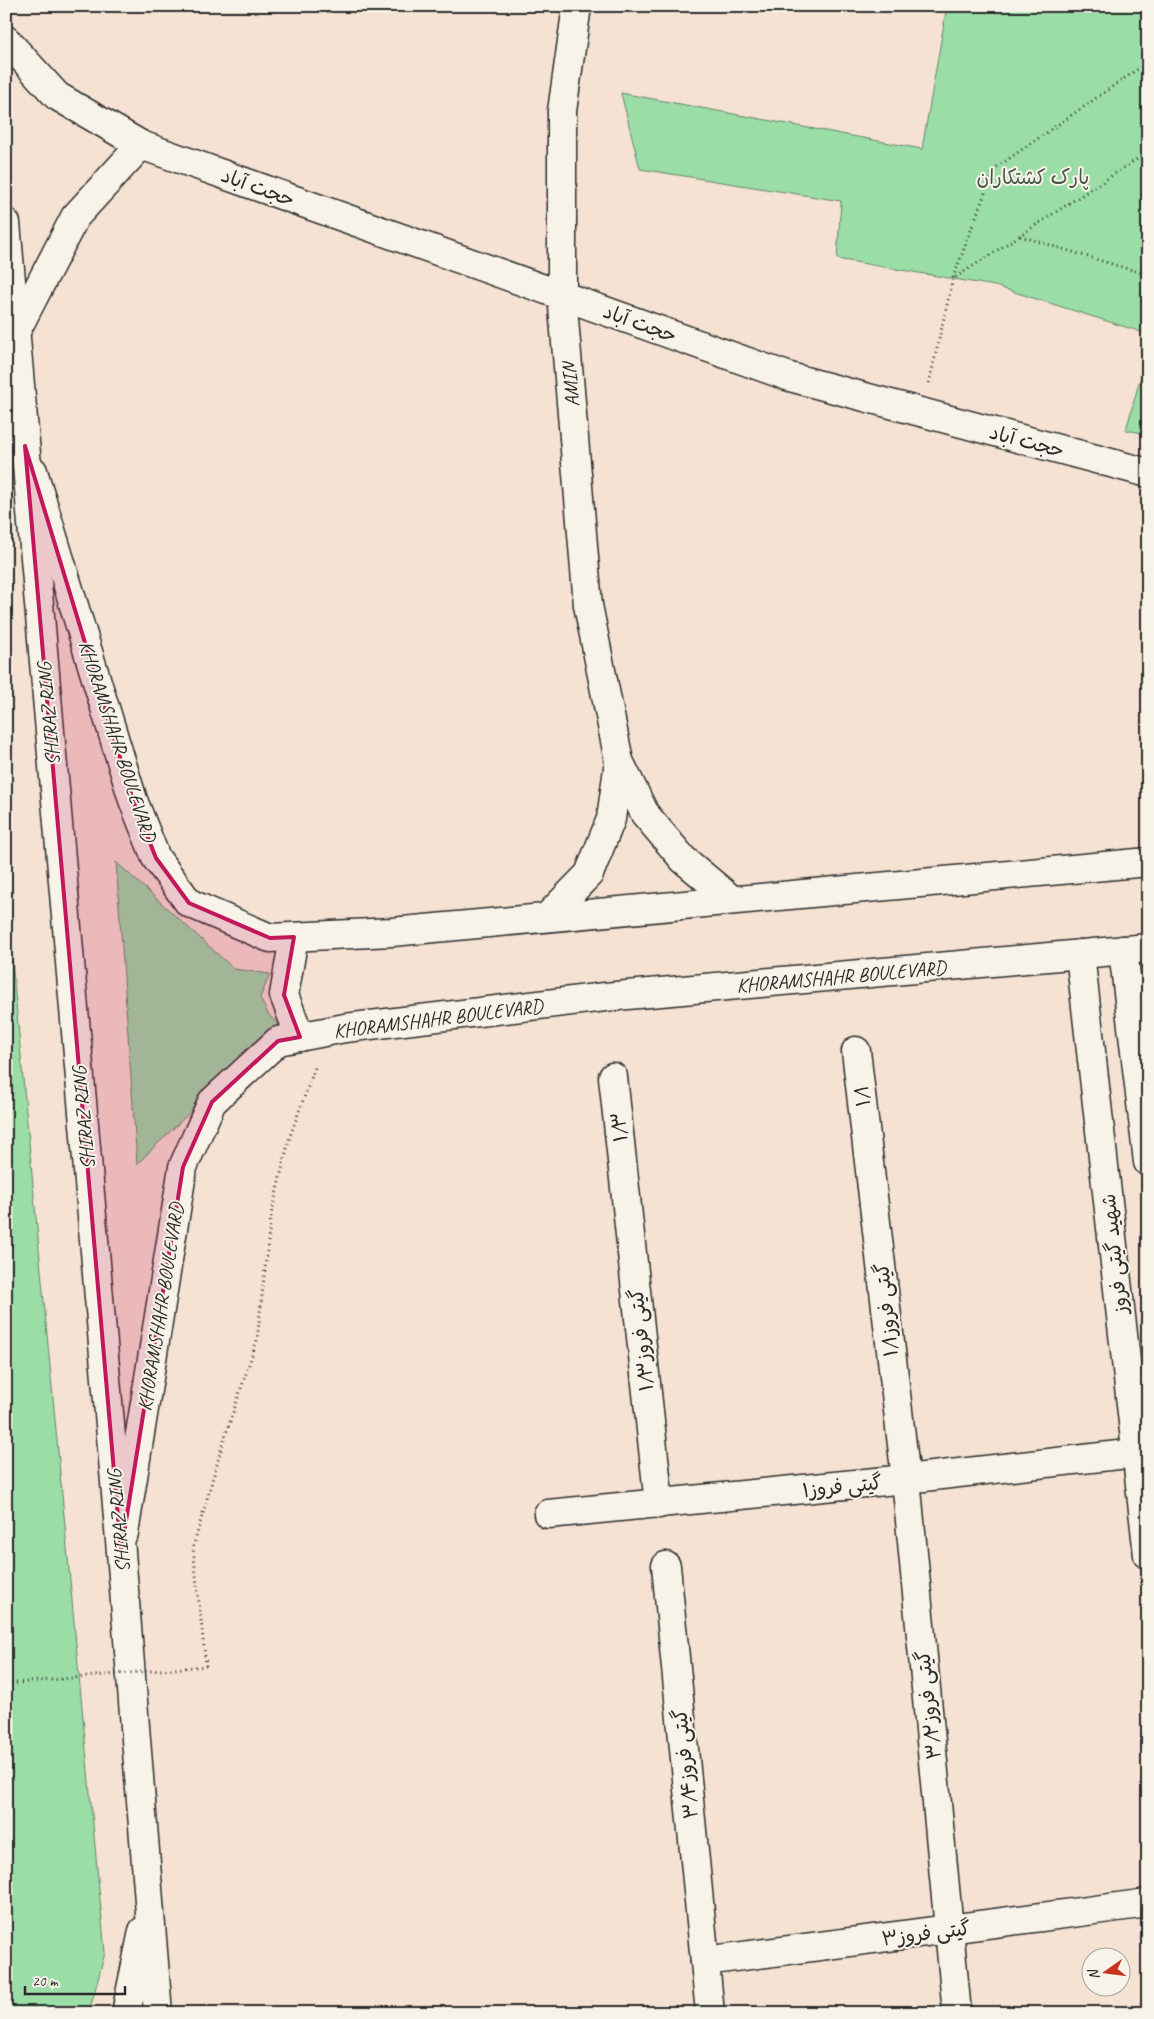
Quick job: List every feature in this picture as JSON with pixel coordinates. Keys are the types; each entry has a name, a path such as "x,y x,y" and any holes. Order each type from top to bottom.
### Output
{"main road":[{"name":"AMIN","path":"577,6 562,111 562,295 588,605 619,761"},
{"name":"حجت آباد","path":"6,40 57,96 141,145 790,378 1148,473"},
{"path":"16,331 75,217 141,145"},
{"name":"SHIRAZ RING","path":"6,223 121,1552 158,2013"},
{"name":"KHORAMSHAHR BOULEVARD","path":"25,446 133,800 156,858 190,903 270,938 392,932 1148,862"},
{"path":"619,761 644,814 682,859 732,900"},
{"path":"546,917 589,874 612,819 619,761"},
{"path":"294,937 284,995 300,1037"},
{"path":"1136,949 1148,1162"},
{"name":"KHORAMSHAHR BOULEVARD","path":"121,1552 184,1167 212,1102 278,1040 328,1031 605,997 1136,949"},
{"name":"شهید گیتی فروز","path":"1080,954 1148,1555"},
{"name":"۱/۱","path":"856,1051 867,1140"},
{"name":"۱/۳","path":"613,1077 624,1176"},
{"name":"۱/۱گیتی فروز","path":"867,1140 906,1479"},
{"name":"۱/۳گیتی فروز","path":"624,1176 659,1504"},
{"name":"۱گیتی فروز","path":"548,1514 906,1479 1136,1453"},
{"name":"۳/۲گیتی فروز","path":"906,1479 958,2013"},
{"name":"۳/۴گیتی فروز","path":"666,1566 710,2013"},
{"path":"126,2013 149,1903"},
{"name":"۳گیتی فروز","path":"705,1961 1148,1903"}],"path":[{"path":"922,413 953,279 994,168 1148,62"},
{"path":"953,279 1148,152"},
{"path":"1019,236 1148,275"},
{"path":"6,1684 206,1666 193,1548 222,1446 257,1340 271,1215 290,1136 328,1031"}],"highlighted area":[{"path":"25,446 133,800 156,858 189,903 270,938 294,937 284,995 300,1037 278,1041 212,1102 183,1167 121,1552"}],"green space":[{"name":"پارک کشتکاران","path":"947,6 1148,6 1148,334 995,286 837,259 841,201 640,169 621,93 922,149"},
{"path":"1148,350 1148,434 1126,430"},
{"path":"116,862 234,969 270,974 260,998 268,1014 279,1025 137,1164"},
{"path":"6,897 105,1953 89,2013 6,2013"}]}
